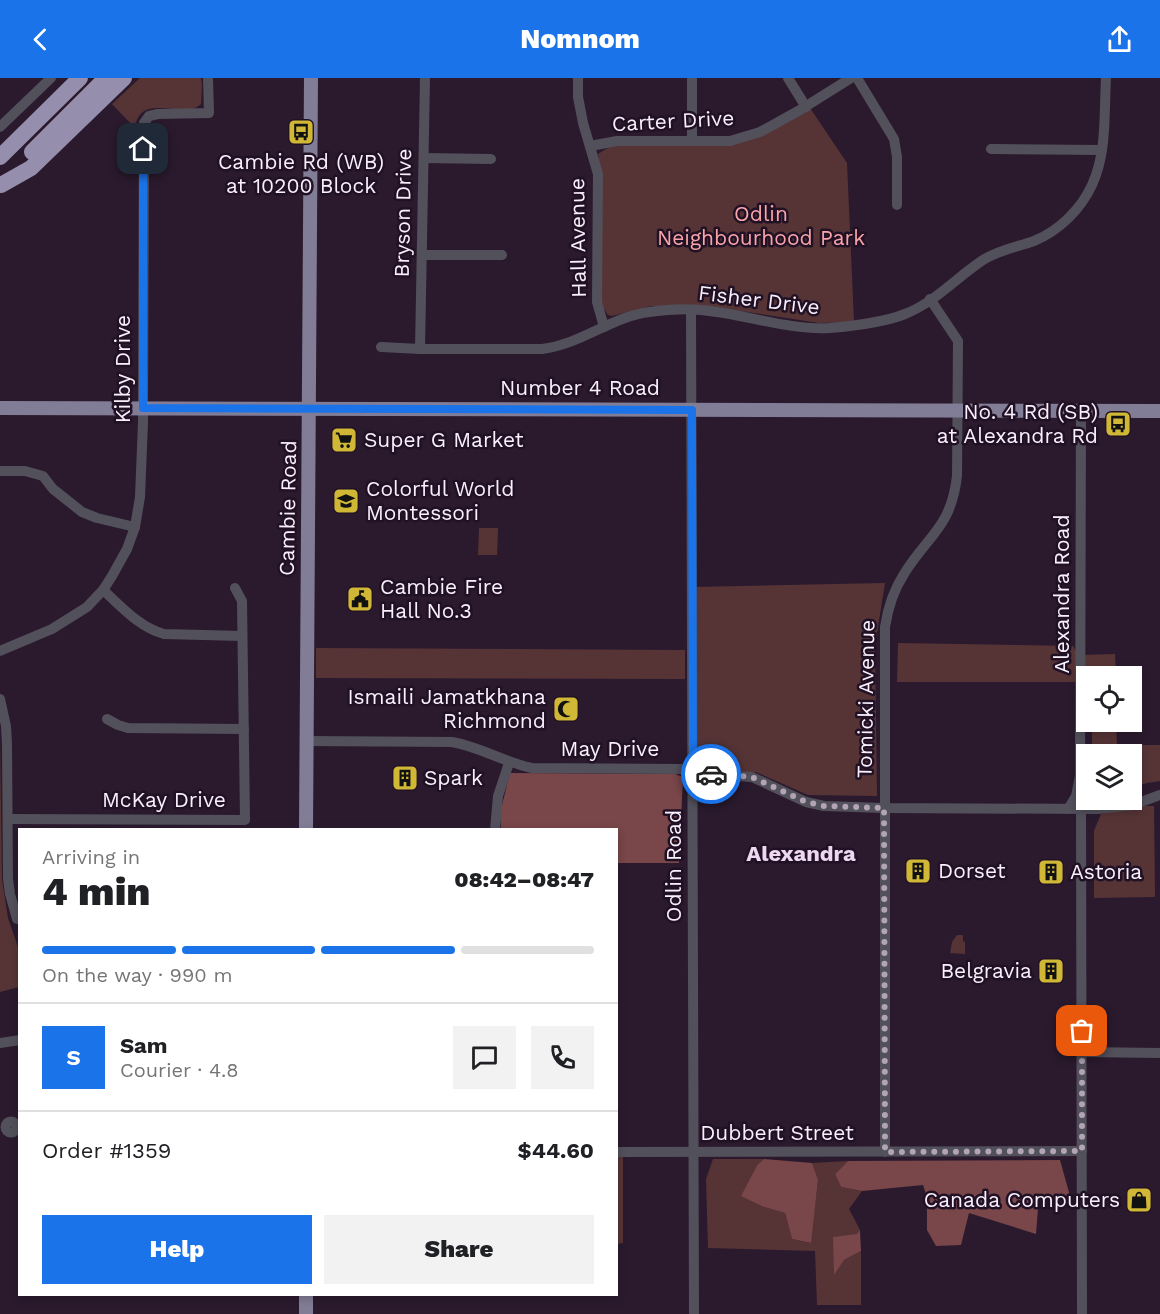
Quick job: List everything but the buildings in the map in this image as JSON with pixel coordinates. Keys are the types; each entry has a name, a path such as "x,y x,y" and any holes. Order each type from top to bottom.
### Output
{"highway":[{"path":"0,158 81,78"},
{"path":"1,186 22,161 106,78"},
{"path":"1,186 31,168 124,78"}],"main road":[{"name":"Cambie Road","path":"306,828 311,78"},
{"name":"Number 4 Road","path":"0,408 1160,411"},
{"path":"306,1296 306,1314"}],"street":[{"path":"0,127 51,78"},
{"name":"Kilby Drive","path":"0,651 69,620 87,607 103,590 122,559 135,527 141,497 143,408 144,123 149,116 158,114 208,113 208,78"},
{"name":"Bryson Drive","path":"420,349 426,78"},
{"name":"Hall Avenue","path":"578,78 578,97 583,123 598,174 597,302 604,327"},
{"path":"692,78 692,140"},
{"path":"788,78 806,107"},
{"name":"Carter Drive","path":"590,146 617,141 730,141 760,132 806,107 851,78"},
{"path":"857,78 894,139 897,157 897,205"},
{"name":"Fisher Drive","path":"381,347 542,349 576,341 604,327 648,312 714,311 802,326 830,328 906,314 930,300 996,253 1034,241 1059,226 1081,203 1092,186 1102,150 1106,78"},
{"path":"991,148 1102,150"},
{"path":"424,158 491,159"},
{"path":"422,255 502,255"},
{"name":"Tomicki Avenue","path":"885,1152 885,627 888,605 905,571 935,536 951,506 957,476 958,341 930,300"},
{"name":"Odlin Road","path":"691,310 694,1314"},
{"name":"Alexandra Road","path":"1080,744 1081,411"},
{"path":"0,471 26,471 43,476 53,489 82,512 135,527"},
{"name":"McKay Drive","path":"8,819 245,820 243,601 235,588"},
{"path":"103,590 153,631 164,634 243,636"},
{"path":"0,699 8,745 8,879 18,919"},
{"path":"107,718 128,728 244,729"},
{"name":"May Drive","path":"308,741 452,742 472,746 509,763 532,768 680,769 752,777 806,802 824,806 1068,809 1076,806"},
{"path":"495,828 498,796 509,763"},
{"name":"May Drive","path":"1142,801 1160,795"},
{"name":"Alexandra Road","path":"1068,809 1076,796"},
{"name":"Alexandra Road","path":"1082,1314 1082,1052 1087,810"},
{"path":"0,1043 18,1040"},
{"path":"1082,1052 1160,1053"},
{"path":"11,1130 18,1114"},
{"name":"Dubbert Street","path":"618,1152 1082,1151"}],"green space":[{"path":"140,78 201,78 201,104 184,110 153,108 145,111 139,117 135,128 112,104"},
{"name":"Odlin Neighbourhood Park","path":"810,108 847,163 854,322 819,323 708,306 651,306 608,315 601,304 601,174 598,154 611,146 729,144"},
{"path":"479,528 498,528 497,555 478,555"},
{"path":"885,583 875,645 877,796 808,795 756,772 696,772 695,587"},
{"path":"898,643 1073,646 1078,655 1115,654 1116,666 1076,666 1076,682 897,682"},
{"path":"316,648 685,650 685,679 316,678"},
{"path":"1092,732 1116,732 1117,744 1092,744"},
{"path":"0,740 2,880 8,918 18,947 18,987 0,992"},
{"path":"1142,745 1160,745 1160,781 1142,785"},
{"path":"1142,806 1154,806 1155,897 1094,898 1094,831 1101,814 1122,810 1142,810"},
{"path":"957,935 963,935 965,954 950,953 952,942"},
{"path":"623,1156 623,1243 618,1244 618,1157"},
{"path":"713,1159 764,1159 758,1164 764,1207 785,1213 792,1239 810,1243 818,1181 812,1163 848,1161 835,1174 841,1187 862,1191 849,1209 860,1230 834,1274 844,1260 861,1251 861,1305 817,1305 815,1251 708,1248 706,1179"}],"shaded area":[{"path":"510,773 675,774 683,777 679,863 618,863 618,828 501,828 501,809"},
{"path":"764,1159 812,1163 818,1180 811,1243 792,1239 785,1213 764,1207 741,1196 758,1164"},
{"path":"1060,1160 1070,1196 1039,1196 1036,1234 969,1213 961,1245 936,1246 927,1230 927,1197 923,1185 862,1191 841,1187 835,1174 848,1161"},
{"path":"860,1230 861,1251 844,1260 834,1275 833,1237 857,1234"}],"way so far":[{"path":"711,774 752,777 806,802 824,806 884,808 885,1152 1082,1151 1082,1031"}],"place":[{"name":"Cambie Rd (WB) at 10200 Block","path":"301,132"},
{"name":"No. 4 Rd (SB) at Alexandra Rd","path":"1118,424"},
{"name":"Super G Market","path":"344,440"},
{"name":"Colorful World Montessori","path":"346,501"},
{"name":"Cambie Fire Hall No.3","path":"360,599"},
{"name":"Ismaili Jamatkhana Richmond","path":"566,709"},
{"name":"Spark","path":"405,778"},
{"name":"Dorset","path":"918,871"},
{"name":"Astoria","path":"1051,872"},
{"name":"Belgravia","path":"1051,971"},
{"name":"Canada Computers","path":"1139,1200"}],"district":[{"name":"Alexandra","path":"801,853"}],"route":[{"path":"143,149 143,408 692,410 693,772 711,774"}]}
